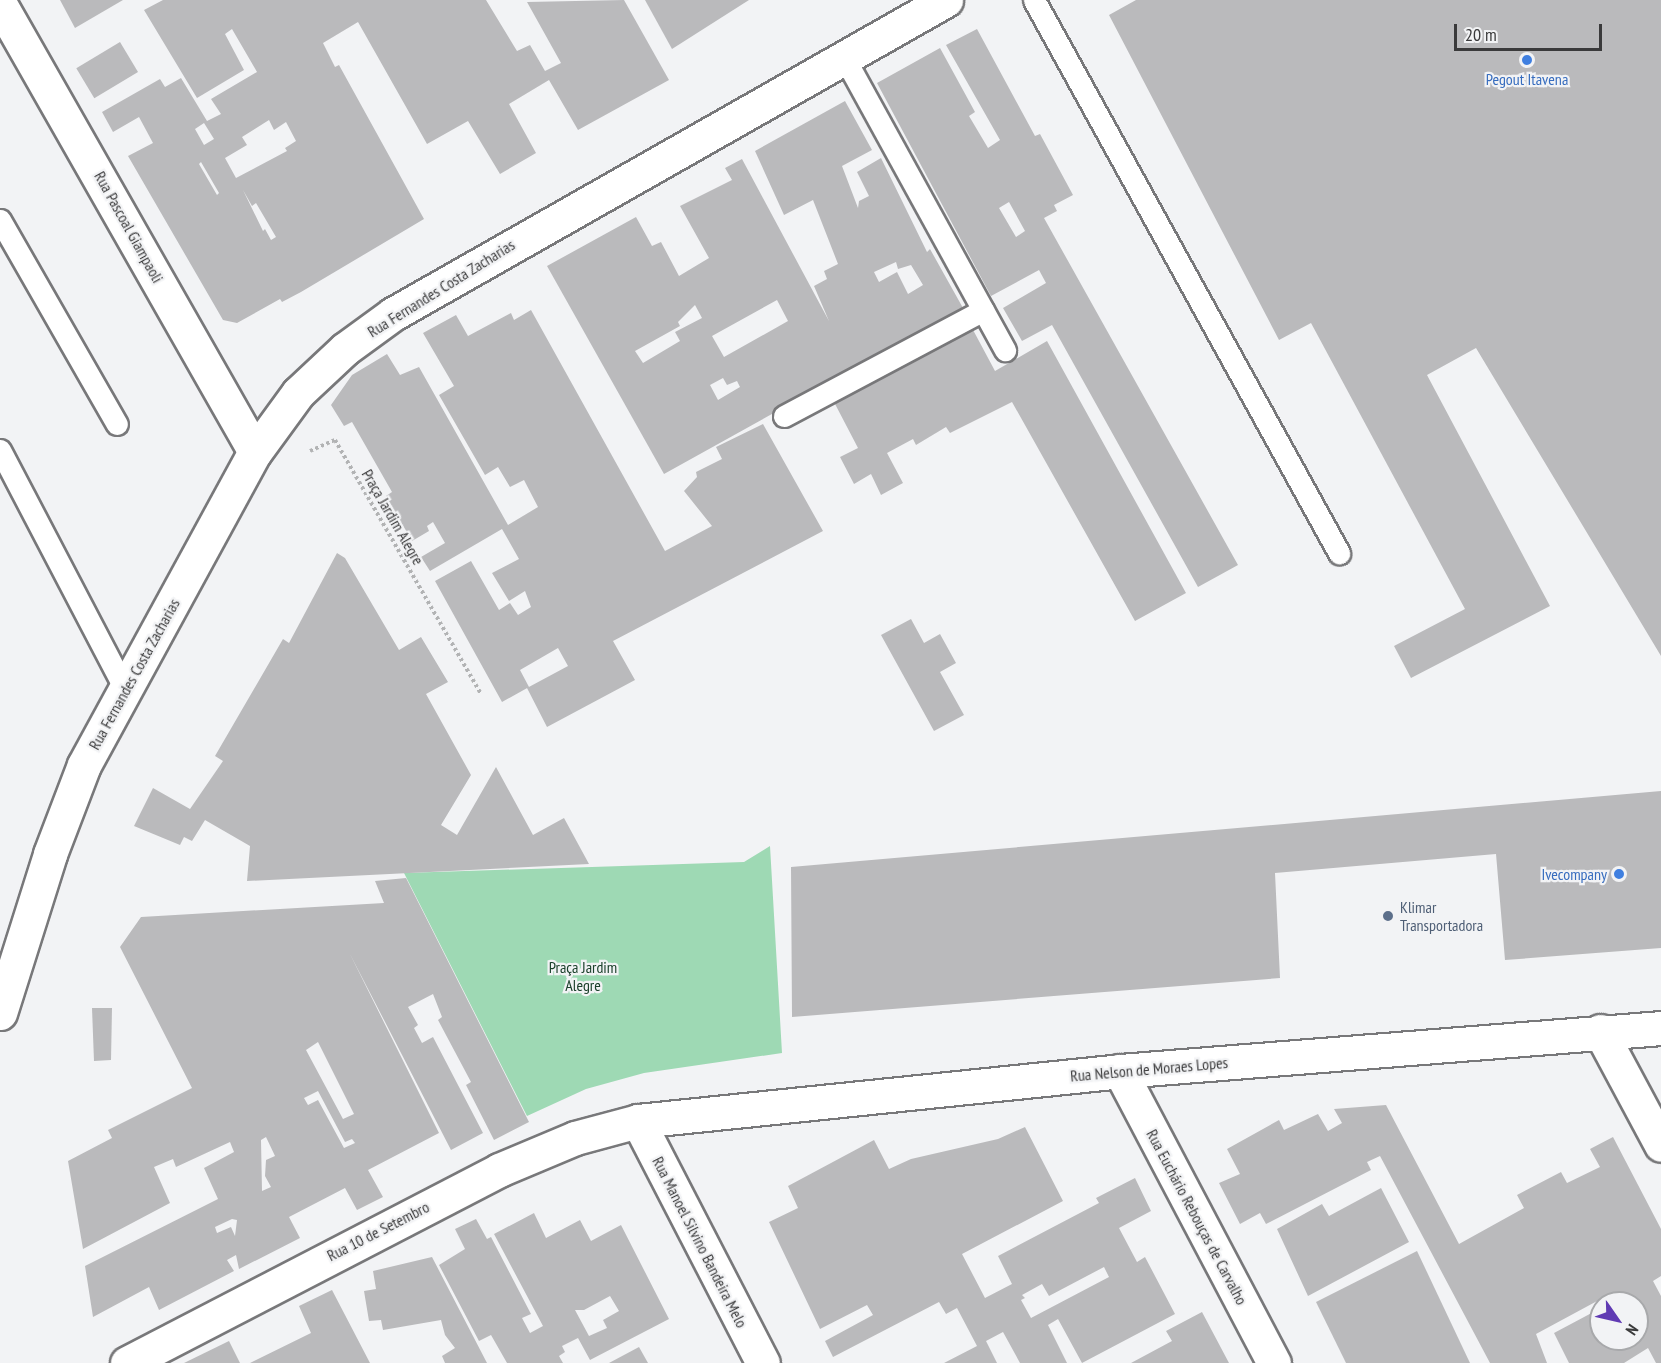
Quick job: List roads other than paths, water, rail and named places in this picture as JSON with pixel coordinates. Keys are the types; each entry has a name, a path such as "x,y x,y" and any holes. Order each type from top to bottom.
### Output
{"street":[{"name":"Rua Fernandes Costa Zacharias","path":"0,1012 50,854 79,776 255,452 298,393 345,349 393,314 946,0"},
{"name":"Rua Pascoal Giampaoli","path":"0,4 255,452"},
{"name":"Rua Nelson de Moraes Lopes","path":"638,1120 1120,1071 1600,1031 1661,1028"},
{"path":"1600,1031 1661,1145"},
{"name":"Rua Euchário Rebouças de Carvalho","path":"1120,1071 1274,1363"},
{"name":"Rua 10 de Setembro","path":"128,1363 499,1170 576,1138 638,1120"},
{"name":"Rua Manoel Silvino Bandeira Melo","path":"638,1120 763,1363"}],"lane":[{"path":"1034,0 1339,553"},
{"path":"844,57 1005,350"},
{"path":"0,220 117,424"},
{"path":"784,416 983,310"},
{"path":"0,450 125,688"}],"place":[{"name":"Pegout Itavena","path":"1527,60"},
{"name":"Ivecompany","path":"1619,874"},
{"name":"Klimar Transportadora","path":"1388,916"}],"park label":[{"name":"Praça Jardim Alegre","path":"583,976"}]}
